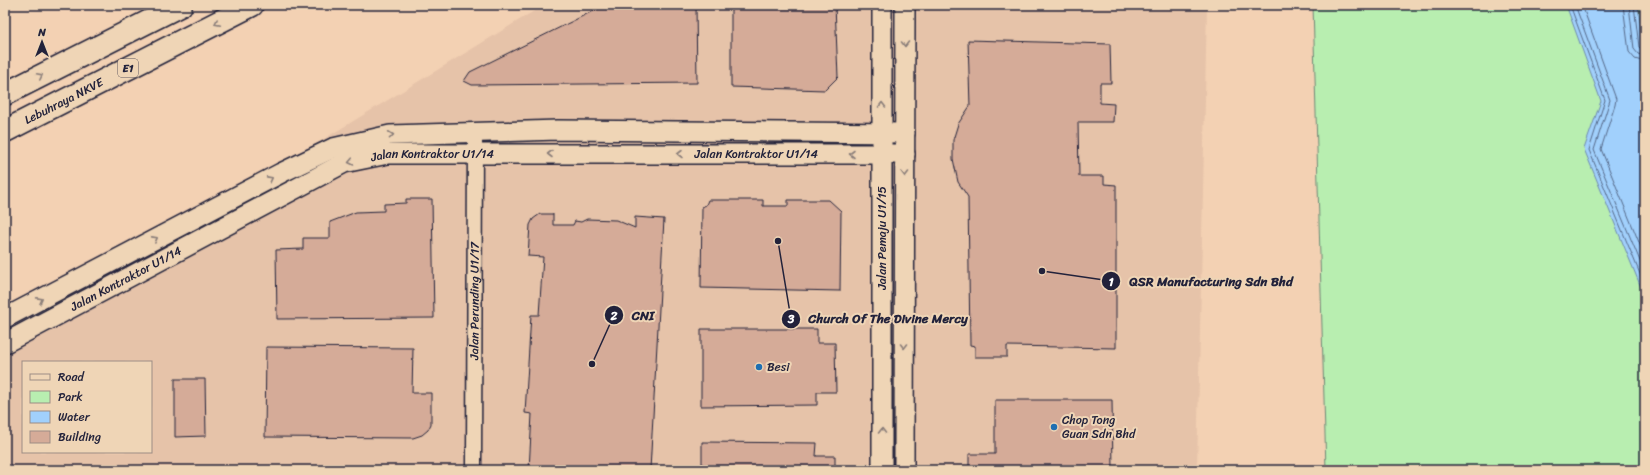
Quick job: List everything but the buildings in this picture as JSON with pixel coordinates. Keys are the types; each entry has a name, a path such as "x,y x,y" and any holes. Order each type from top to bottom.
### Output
{"highway":[{"name":"Lebuhraya NKVE","path":"5,131 252,5"},
{"path":"5,94 180,6"}],"street":[{"name":"Jalan Pemaju U1/15","path":"882,5 882,470"},
{"name":"Jalan Pemaju U1/15","path":"904,470 905,5"},
{"name":"Jalan Kontraktor U1/14","path":"5,318 281,173 333,148 390,135 558,130 905,134"},
{"name":"Jalan Perunding U1/17","path":"474,470 476,132"},
{"name":"Jalan Kontraktor U1/14","path":"5,343 344,163 388,154 905,154"}],"shaded area":[{"path":"544,5 1207,5 1197,470 5,470 5,333"}],"green space":[{"path":"1313,5 1645,5 1645,470 1326,470"}],"water":[{"path":"1566,5 1638,5 1645,62 1645,297 1584,149 1601,101"}],"place":[{"name":"Church Of The Divine Mercy","path":"778,241"},
{"name":"QSR Manufacturing Sdn Bhd","path":"1042,271"},
{"name":"CNI","path":"592,364"},
{"name":"Besi","path":"759,367"},
{"name":"Chop Tong Guan Sdn Bhd","path":"1054,427"}]}
